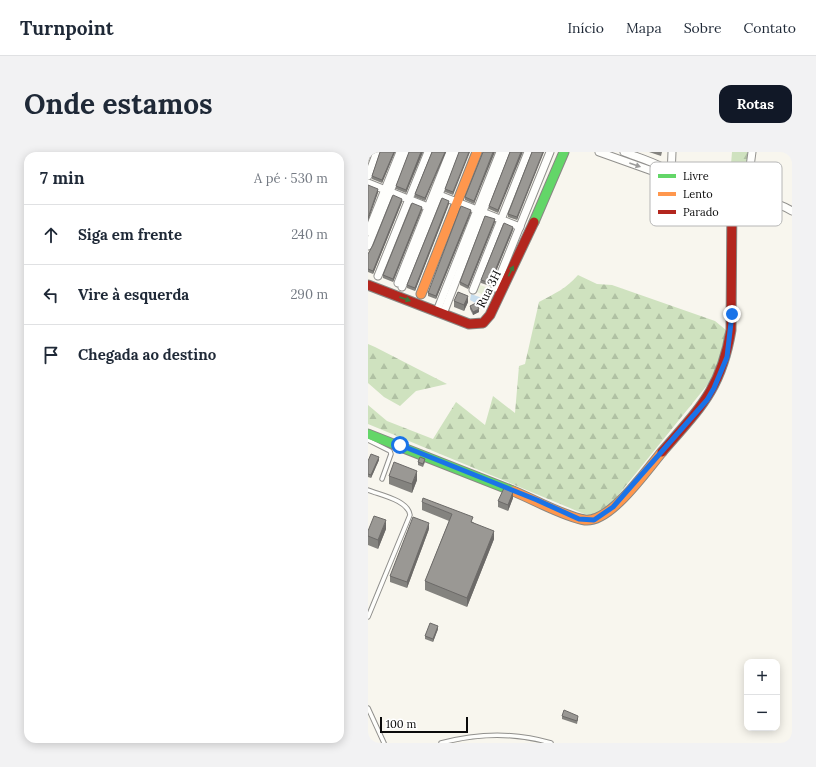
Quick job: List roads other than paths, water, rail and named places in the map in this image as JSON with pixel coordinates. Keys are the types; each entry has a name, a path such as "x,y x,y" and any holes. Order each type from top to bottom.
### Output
{"street":[{"path":"368,176 377,152"},
{"path":"368,246 388,191 400,152"},
{"path":"368,233 406,152"},
{"path":"378,276 428,152"},
{"path":"450,152 428,207 400,285 456,152"},
{"path":"421,294 477,152"},
{"path":"440,312 500,152"},
{"path":"479,211 506,152"},
{"path":"473,290 528,152"},
{"path":"495,288 550,152"},
{"name":"Rua 3H","path":"368,285 475,325 488,320 531,230 564,152"},
{"path":"599,152 650,170"},
{"path":"624,152 650,162"},
{"path":"751,162 752,152"},
{"path":"368,183 428,207"},
{"path":"439,195 520,227"},
{"path":"782,208 792,211"},
{"path":"368,434 400,445 537,500 579,519 594,520 604,514 626,493 707,400 721,375 727,357 731,330 732,226"}],"lane":[{"path":"368,440 390,451 391,454 382,480"},
{"path":"368,490 398,502 408,508 410,515 368,617"},
{"path":"368,708 384,743"},
{"path":"442,743 487,734 521,736 551,743"}],"water":[{"path":"471,294 485,299 483,305 479,305 470,300"}]}
